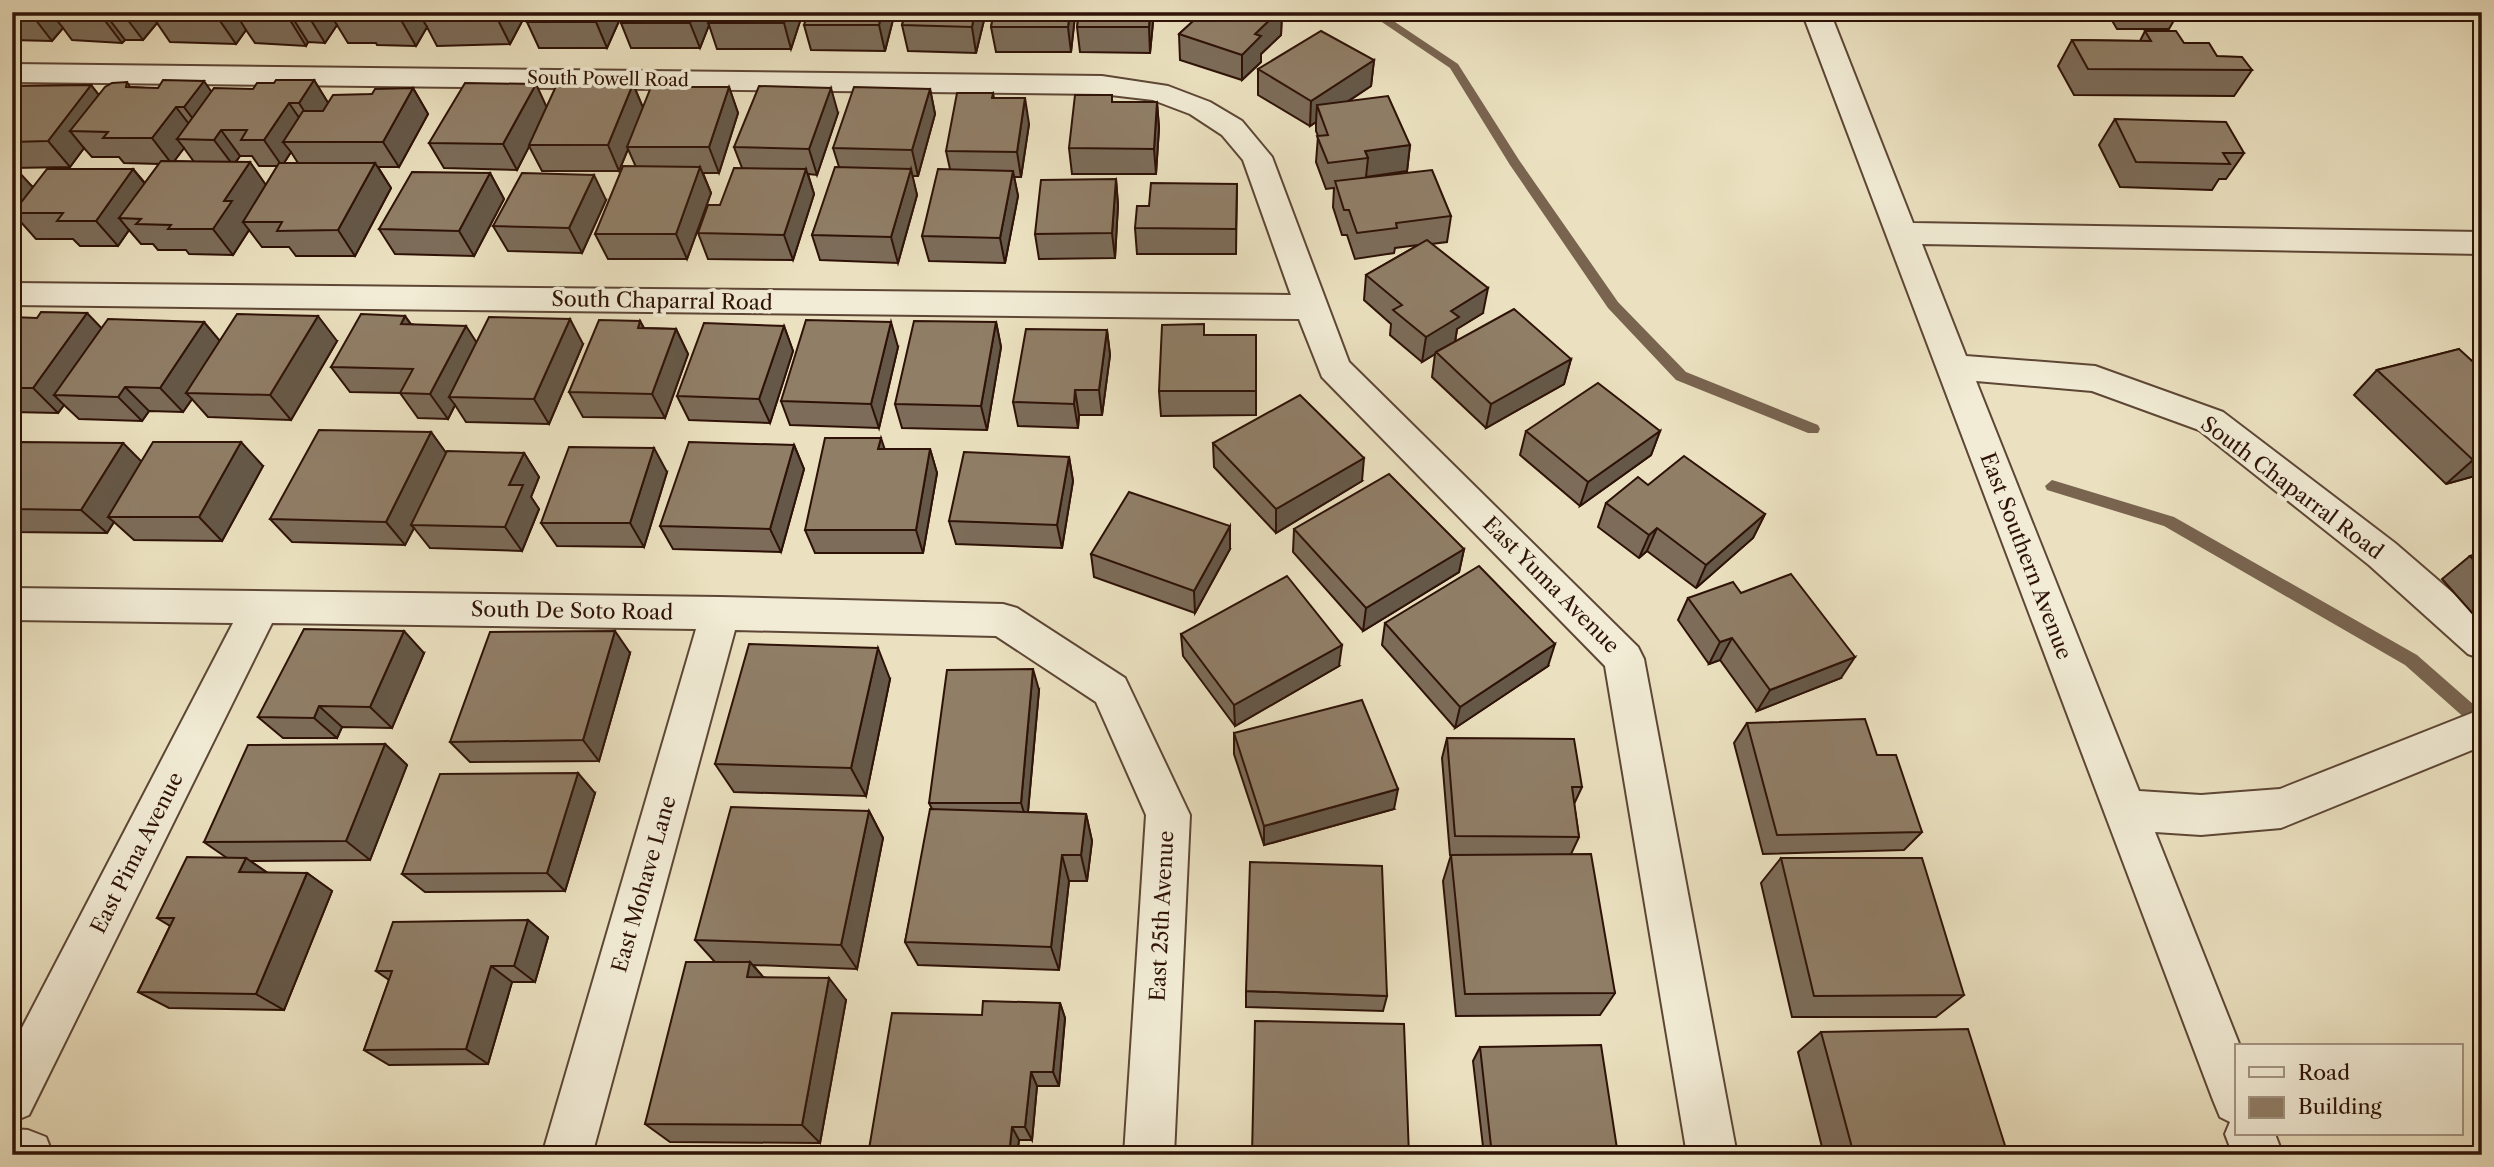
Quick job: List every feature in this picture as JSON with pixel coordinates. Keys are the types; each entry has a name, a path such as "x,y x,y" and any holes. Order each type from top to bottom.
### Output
{"street":[{"name":"East Southern Avenue","path":"1816,12 2235,1095"},
{"name":"South Powell Road","path":"12,73 1102,85 1158,92 1200,108"},
{"name":"East Yuma Avenue","path":"1200,108 1232,128 1258,157 1334,368 1625,659 1712,1155"},
{"path":"1902,233 2482,243"},
{"name":"South Chaparral Road","path":"12,294 1311,307"},
{"name":"South Chaparral Road","path":"1953,367 2095,379 2211,421 2382,554 2482,642"},
{"name":"South De Soto Road","path":"12,604 720,613 1003,621 1111,690"},
{"name":"East Pima Avenue","path":"12,1098 261,607"},
{"name":"East Mohave Lane","path":"567,1155 720,613"},
{"name":"East 25th Avenue","path":"1111,690 1168,814 1149,1155"},
{"path":"2124,810 2201,816 2281,808 2482,727"},
{"path":"2251,1136 2258,1155"},
{"path":"12,1154 27,1155"}],"building":[{"path":"12,12 35,12 32,15 12,15"},
{"path":"126,12 124,15 106,15 103,18 52,14"},
{"path":"155,12 223,12 218,18 152,17"},
{"path":"241,12 313,12 309,17 292,17 290,20 238,17"},
{"path":"336,12 406,12 401,20 362,20 364,17 332,17"},
{"path":"428,12 501,12 497,18 423,20"},
{"path":"532,12 601,12 596,22 527,22"},
{"path":"626,12 694,12 690,23 621,23"},
{"path":"712,12 787,12 784,23 708,23"},
{"path":"808,12 882,12 879,25 804,25"},
{"path":"906,12 975,12 972,27 902,25"},
{"path":"994,12 1070,12 1068,27 991,27"},
{"path":"1079,12 1150,12 1149,27 1077,27"},
{"path":"1203,12 1278,12 1255,34 1261,36 1242,55 1179,34"},
{"path":"1321,31 1374,60 1311,101 1258,69"},
{"path":"2145,31 2176,31 2184,43 2209,43 2217,56 2242,57 2252,70 2088,69 2072,40 2151,41"},
{"path":"163,80 204,81 184,107 176,107 152,138 103,138 108,132 70,131 105,87 112,83 127,82 126,87 158,88"},
{"path":"276,80 314,80 299,103 289,103 264,140 241,140 247,130 221,130 214,140 177,139 214,88 253,89 257,83 274,83"},
{"path":"465,83 536,84 503,144 429,143"},
{"path":"557,84 633,84 608,145 529,145"},
{"path":"91,85 48,141 12,142 12,86"},
{"path":"759,86 831,88 809,149 734,147"},
{"path":"651,87 729,87 709,147 627,147"},
{"path":"854,87 930,89 912,150 833,148"},
{"path":"413,88 383,142 283,142 303,111 323,111 333,95 372,94 375,89"},
{"path":"957,93 993,93 992,98 1025,98 1017,152 946,151"},
{"path":"1075,95 1112,95 1112,102 1157,102 1154,149 1069,148"},
{"path":"1388,96 1410,145 1365,151 1368,158 1328,163 1317,136 1328,135 1317,105"},
{"path":"2115,119 2226,122 2244,153 2223,153 2230,164 2136,162"},
{"path":"161,161 250,162 224,201 232,201 213,229 168,229 171,225 136,224 141,219 119,218"},
{"path":"279,163 375,163 338,230 277,231 282,222 243,222"},
{"path":"623,166 700,167 676,234 595,234"},
{"path":"835,167 911,169 891,237 812,235"},
{"path":"734,168 806,169 784,235 698,233 708,205 720,205"},
{"path":"47,169 133,169 96,221 57,221 63,213 13,213"},
{"path":"938,169 1013,171 1000,238 922,236"},
{"path":"1432,170 1451,216 1396,223 1397,228 1357,233 1349,210 1344,210 1335,181"},
{"path":"412,172 490,173 459,231 379,229"},
{"path":"522,173 594,175 569,228 493,226"},
{"path":"1116,179 1112,233 1035,234 1041,180"},
{"path":"1151,183 1237,184 1236,229 1135,228 1137,206 1149,206"},
{"path":"1427,240 1488,288 1451,311 1459,317 1426,337 1393,310 1402,305 1366,275"},
{"path":"1514,309 1571,359 1491,404 1436,352"},
{"path":"41,312 87,313 33,388 12,388 12,317 37,318"},
{"path":"237,314 318,316 270,395 186,393"},
{"path":"361,314 405,316 401,324 466,326 430,394 400,393 413,369 331,367"},
{"path":"489,317 570,319 534,399 449,397"},
{"path":"108,319 204,322 160,388 125,387 118,397 54,395"},
{"path":"599,320 640,321 638,328 676,329 652,394 569,392"},
{"path":"806,320 891,322 871,404 781,401"},
{"path":"914,321 996,322 981,406 895,404"},
{"path":"704,323 784,326 759,399 677,396"},
{"path":"1204,324 1204,335 1256,335 1256,391 1159,391 1162,325"},
{"path":"1026,329 1107,330 1099,390 1075,390 1074,404 1013,402"},
{"path":"2459,349 2482,370 2482,458 2473,460 2377,370"},
{"path":"1598,383 1660,431 1588,482 1526,431"},
{"path":"1300,395 1364,458 1276,509 1213,443"},
{"path":"319,430 431,432 386,522 270,519"},
{"path":"825,438 881,438 878,449 930,449 916,530 805,530"},
{"path":"21,442 123,443 81,510 12,509 12,455"},
{"path":"153,442 241,442 199,517 108,517"},
{"path":"689,442 794,445 770,529 660,526"},
{"path":"569,447 654,448 630,523 541,523"},
{"path":"447,451 524,453 509,485 523,485 505,527 411,525"},
{"path":"964,452 1069,457 1057,525 949,521"},
{"path":"1684,456 1765,514 1706,565 1657,528 1649,535 1606,503 1638,477 1648,485"},
{"path":"1389,474 1464,549 1366,608 1294,529"},
{"path":"1129,492 1230,526 1194,591 1091,554"},
{"path":"2482,553 2482,569 2470,556"},
{"path":"1479,566 1555,644 1460,707 1385,623"},
{"path":"1791,574 1855,657 1770,690 1732,638 1720,642 1688,598 1733,582 1741,593"},
{"path":"1287,576 1342,645 1234,705 1181,634"},
{"path":"304,629 404,631 370,707 319,706 314,718 258,717"},
{"path":"615,631 583,740 450,742 490,632"},
{"path":"749,644 878,648 851,768 715,764"},
{"path":"1033,669 1021,803 929,803 947,670"},
{"path":"1362,700 1398,789 1264,826 1234,733"},
{"path":"1865,719 1877,755 1896,755 1922,832 1777,835 1747,723"},
{"path":"1447,738 1574,739 1582,787 1572,787 1579,837 1455,836"},
{"path":"385,744 346,841 204,842 248,745"},
{"path":"578,773 547,873 402,874 440,774"},
{"path":"731,807 869,811 841,945 695,940"},
{"path":"930,809 1086,814 1081,855 1062,855 1051,947 905,942"},
{"path":"1591,854 1615,993 1465,994 1451,855"},
{"path":"187,857 246,858 239,872 307,873 256,994 138,992 174,918 157,918"},
{"path":"1781,858 1922,858 1964,995 1814,996"},
{"path":"1250,862 1382,866 1387,996 1246,991"},
{"path":"528,920 514,966 491,966 466,1049 364,1050 392,971 376,971 393,922"},
{"path":"686,962 750,962 747,977 829,978 802,1125 645,1124"},
{"path":"983,1001 1060,1003 1053,1072 1031,1072 1025,1127 1012,1127 1009,1155 868,1155 892,1013 982,1015"},
{"path":"1255,1021 1404,1024 1409,1155 1252,1155"},
{"path":"1968,1029 2008,1155 1854,1155 1821,1032"},
{"path":"1601,1045 1618,1155 1492,1155 1480,1047"}],"waterway":[{"path":"1372,12 1454,66 1514,162 1613,305 1681,376 1813,429"},
{"path":"2052,486 2169,521 2411,660 2482,723"}]}
